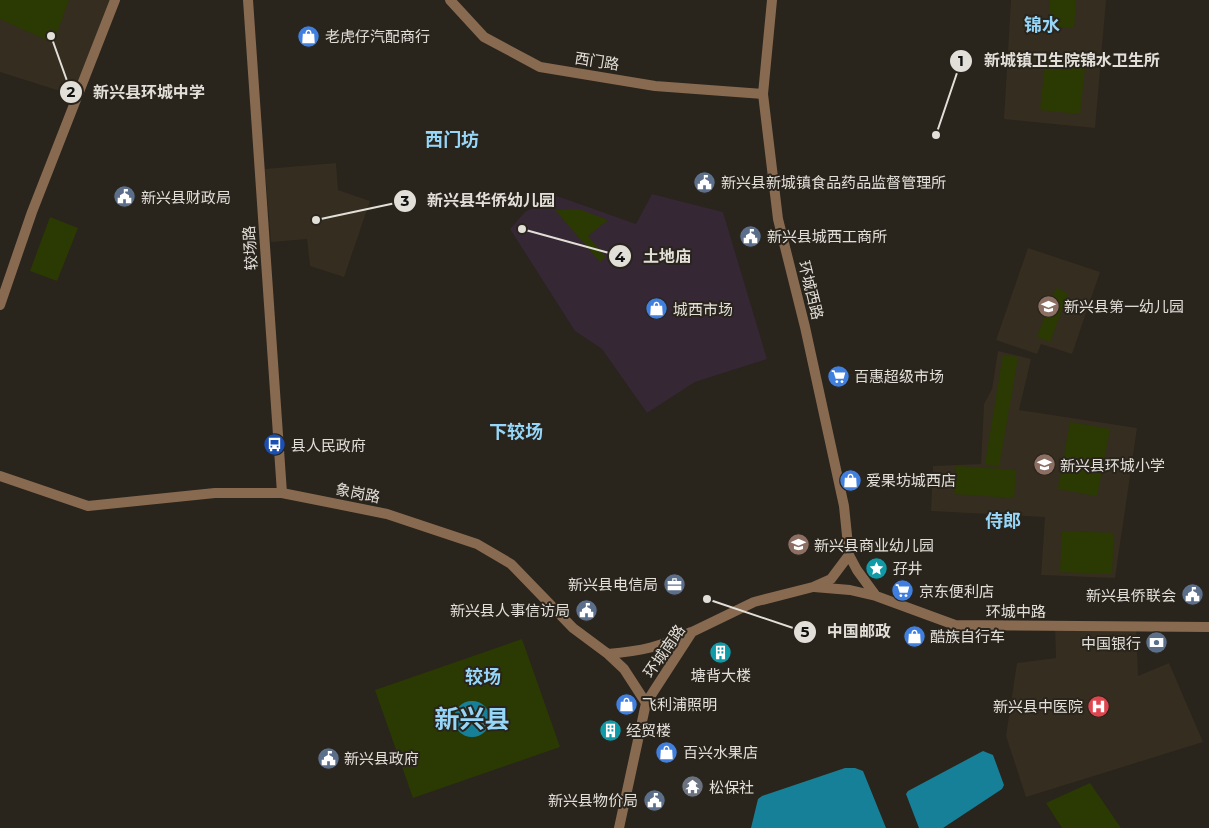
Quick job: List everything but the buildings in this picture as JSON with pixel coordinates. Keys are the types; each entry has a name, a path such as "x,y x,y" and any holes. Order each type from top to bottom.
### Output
{"street":[{"path":"0,306 32,212 115,0"},
{"name":"较场路","path":"248,0 282,493"},
{"name":"西门路","path":"450,0 484,37 540,67 656,86 763,94"},
{"name":"环城西路","path":"772,0 763,94 778,219 805,327 844,506 849,555"},
{"name":"象岗路","path":"0,476 88,506 215,493 282,493 387,514 477,544 511,564 573,628 608,654 624,669 646,703"},
{"path":"849,555 876,596"},
{"name":"环城南路","path":"619,828 646,703 692,632 754,602 814,587 831,579 842,568 849,555"},
{"name":"环城中路","path":"814,587 850,590 876,596 955,625 1209,628"},
{"path":"608,654 645,651 667,644 692,632"}],"shaded area":[{"path":"0,0 115,0 79,97 0,72"},
{"path":"1011,0 1106,0 1095,128 1004,119"},
{"path":"336,163 338,190 370,201 344,277 310,266 307,239 271,242 265,169"},
{"name":"城西市场","path":"652,194 723,212 767,359 695,382 647,413 602,349 575,331 510,229 525,212 557,196 636,224"},
{"name":"新兴县第一幼儿园","path":"1028,248 1100,272 1072,354 1041,344 1037,354 996,340"},
{"name":"新兴县环城小学","path":"998,351 1031,359 1019,410 1137,428 1115,578 1041,575 1045,517 931,511 933,466 981,464 984,404 992,389"},
{"name":"新兴县中医院","path":"1055,626 1136,627 1138,676 1169,663 1203,742 1026,797 1006,736 1017,663 1056,658"}],"green space":[{"path":"0,0 69,0 53,43 0,19"},
{"path":"1050,0 1076,0 1074,28 1049,26"},
{"path":"1046,54 1086,58 1080,114 1040,110"},
{"path":"579,209 608,220 588,236 606,257 600,262 555,210"},
{"path":"50,217 78,228 57,281 30,271"},
{"path":"1056,288 1068,293 1050,342 1037,337"},
{"path":"1003,355 1018,357 999,467 985,464"},
{"path":"1070,422 1110,429 1097,496 1058,489"},
{"path":"956,466 1016,470 1014,498 954,494"},
{"path":"1062,531 1114,533 1112,574 1060,572"},
{"path":"522,639 560,747 413,798 375,690"},
{"path":"1090,783 1121,828 1062,828 1046,803"}],"water":[{"path":"472,701 479,702 485,706 489,712 489,726 485,732 479,736 472,737 465,736 459,732 455,726 454,719 455,712 459,706 465,702"},
{"path":"983,751 993,755 1004,785 1002,789 943,828 919,828 906,794 908,791"},
{"path":"845,768 855,768 863,771 886,828 751,828 758,799 762,796"}],"place":[{"name":"新兴县环城中学","path":"51,36"},
{"name":"老虎仔汽配商行","path":"309,36"},
{"name":"新城镇卫生院锦水卫生所","path":"936,135"},
{"name":"新兴县新城镇食品药品监督管理所","path":"705,182"},
{"name":"新兴县财政局","path":"125,197"},
{"name":"新兴县华侨幼儿园","path":"316,220"},
{"name":"土地庙","path":"522,229"},
{"name":"新兴县城西工商所","path":"751,236"},
{"name":"新兴县第一幼儿园","path":"1048,306"},
{"name":"城西市场","path":"657,309"},
{"name":"百惠超级市场","path":"838,376"},
{"name":"县人民政府","path":"275,445"},
{"name":"新兴县环城小学","path":"1044,465"},
{"name":"爱果坊城西店","path":"850,480"},
{"name":"新兴县商业幼儿园","path":"798,545"},
{"name":"孖井","path":"877,568"},
{"name":"新兴县电信局","path":"674,584"},
{"name":"京东便利店","path":"903,591"},
{"name":"新兴县侨联会","path":"1192,595"},
{"name":"中国邮政","path":"707,599"},
{"name":"新兴县人事信访局","path":"586,610"},
{"name":"酷族自行车","path":"914,636"},
{"name":"中国银行","path":"1157,643"},
{"name":"塘背大楼","path":"721,652"},
{"name":"飞利浦照明","path":"626,704"},
{"name":"新兴县中医院","path":"1099,706"},
{"name":"经贸楼","path":"610,730"},
{"name":"百兴水果店","path":"667,752"},
{"name":"新兴县政府","path":"328,758"},
{"name":"松保社","path":"693,787"},
{"name":"新兴县物价局","path":"654,800"}],"district":[{"name":"锦水","path":"1042,25"},
{"name":"西门坊","path":"452,140"},
{"name":"下较场","path":"516,432"},
{"name":"侍郎","path":"1003,521"},
{"name":"较场","path":"483,677"},
{"name":"新兴县","path":"472,719"}]}
